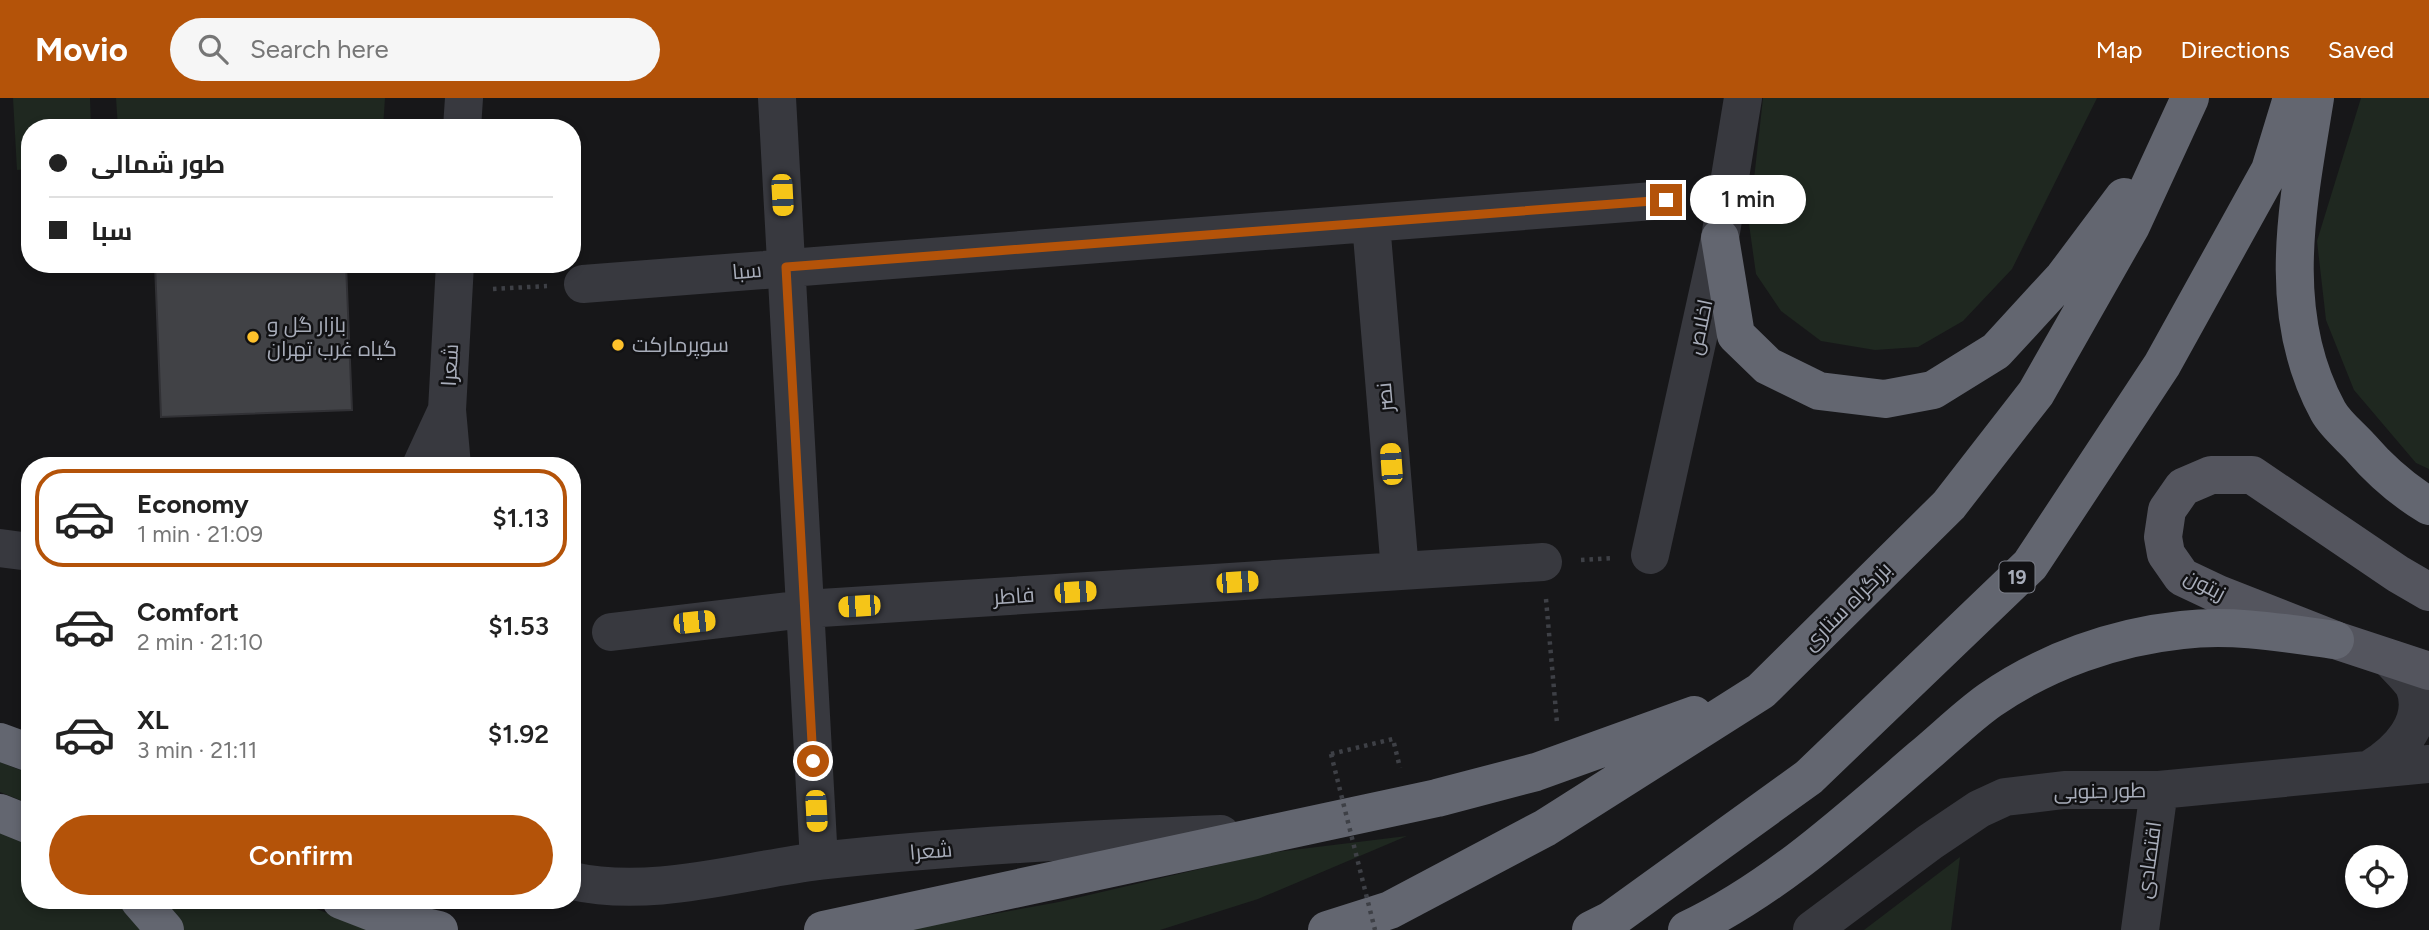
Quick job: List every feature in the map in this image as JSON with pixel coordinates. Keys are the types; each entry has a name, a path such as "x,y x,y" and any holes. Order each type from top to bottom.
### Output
{"highway":[{"name":"19","path":"1591,930 1611,920 1809,777 2030,565 2169,353 2270,170 2292,98"},
{"path":"2315,98 2295,218 2293,300 2306,362 2329,414 2371,460 2429,506"},
{"path":"1720,238 1736,335 1768,366 1819,391 1885,399 1933,390 1996,351 2064,277 2184,114"},
{"name":"بزرگراه ستاری","path":"1327,930 1390,910 1545,828 1761,691 1949,505 2036,393 2131,226 2184,114"},
{"path":"1687,930 1728,911 1852,817 1990,700 2046,667 2108,644 2181,630 2234,627 2335,640"},
{"path":"823,930 1293,831 1536,772 1761,691"},
{"path":"0,742 21,750"},
{"path":"0,813 21,821"},
{"path":"146,909 164,930"},
{"path":"364,909 390,919 439,930"}],"main road":[{"name":"زیتون","path":"2414,583 2252,475 2211,475 2183,487 2167,510 2163,537 2166,554 2182,577 2335,640 2429,671"}],"street":[{"path":"463,119 464,98"},
{"path":"777,98 818,861"},
{"name":"اخلاص","path":"1650,555 1720,238 1743,98"},
{"name":"سبا","path":"583,284 1666,200"},
{"name":"نصر","path":"1371,223 1400,571"},
{"name":"شعرا","path":"451,457 447,411 454,277"},
{"path":"425,457 447,411"},
{"path":"0,548 21,551"},
{"name":"فاطر","path":"611,632 805,610 1543,562"},
{"path":"2370,769 2397,753 2414,732 2421,712 2416,688 2392,660"},
{"name":"طور جنوبی","path":"1812,930 1930,842 1979,809 2005,797 2064,790 2159,790 2429,764"},
{"name":"اقتصادی","path":"2140,930 2159,790"},
{"name":"شعرا","path":"581,883 600,887 656,885 818,861 1041,841 1293,831"}],"path":[{"path":"454,277 583,284"},
{"path":"1558,732 1543,562 1650,555"},
{"path":"1375,930 1331,754 1393,738 1402,780"}],"shaded area":[{"path":"13,98 90,98 91,119 21,119 21,170 17,170"},
{"path":"116,98 385,98 384,119 117,119"},
{"path":"1763,98 2097,98 2012,269 1963,321 1918,347 1875,350 1821,341 1781,311 1756,274 1749,224"},
{"path":"2361,98 2429,98 2429,469 2416,463 2354,390 2326,320 2317,241"},
{"path":"0,762 21,770 21,800 0,792"},
{"path":"0,813 21,821 21,909 147,909 165,930 0,930"},
{"path":"1407,836 1258,899 1160,930 904,930 1059,902 1268,853"},
{"path":"1960,857 1951,930 1864,930"},
{"path":"169,909 316,909 373,930 183,930"}],"building":[{"name":"بازار گل و گیاه غرب تهران","path":"155,273 346,273 352,410 161,417"}],"place":[{"name":"بازار گل و گیاه غرب تهران","path":"253,337"},
{"name":"سوپرمارکت","path":"618,345"}],"route":[{"path":"813,761 786,267 1666,200"}]}
